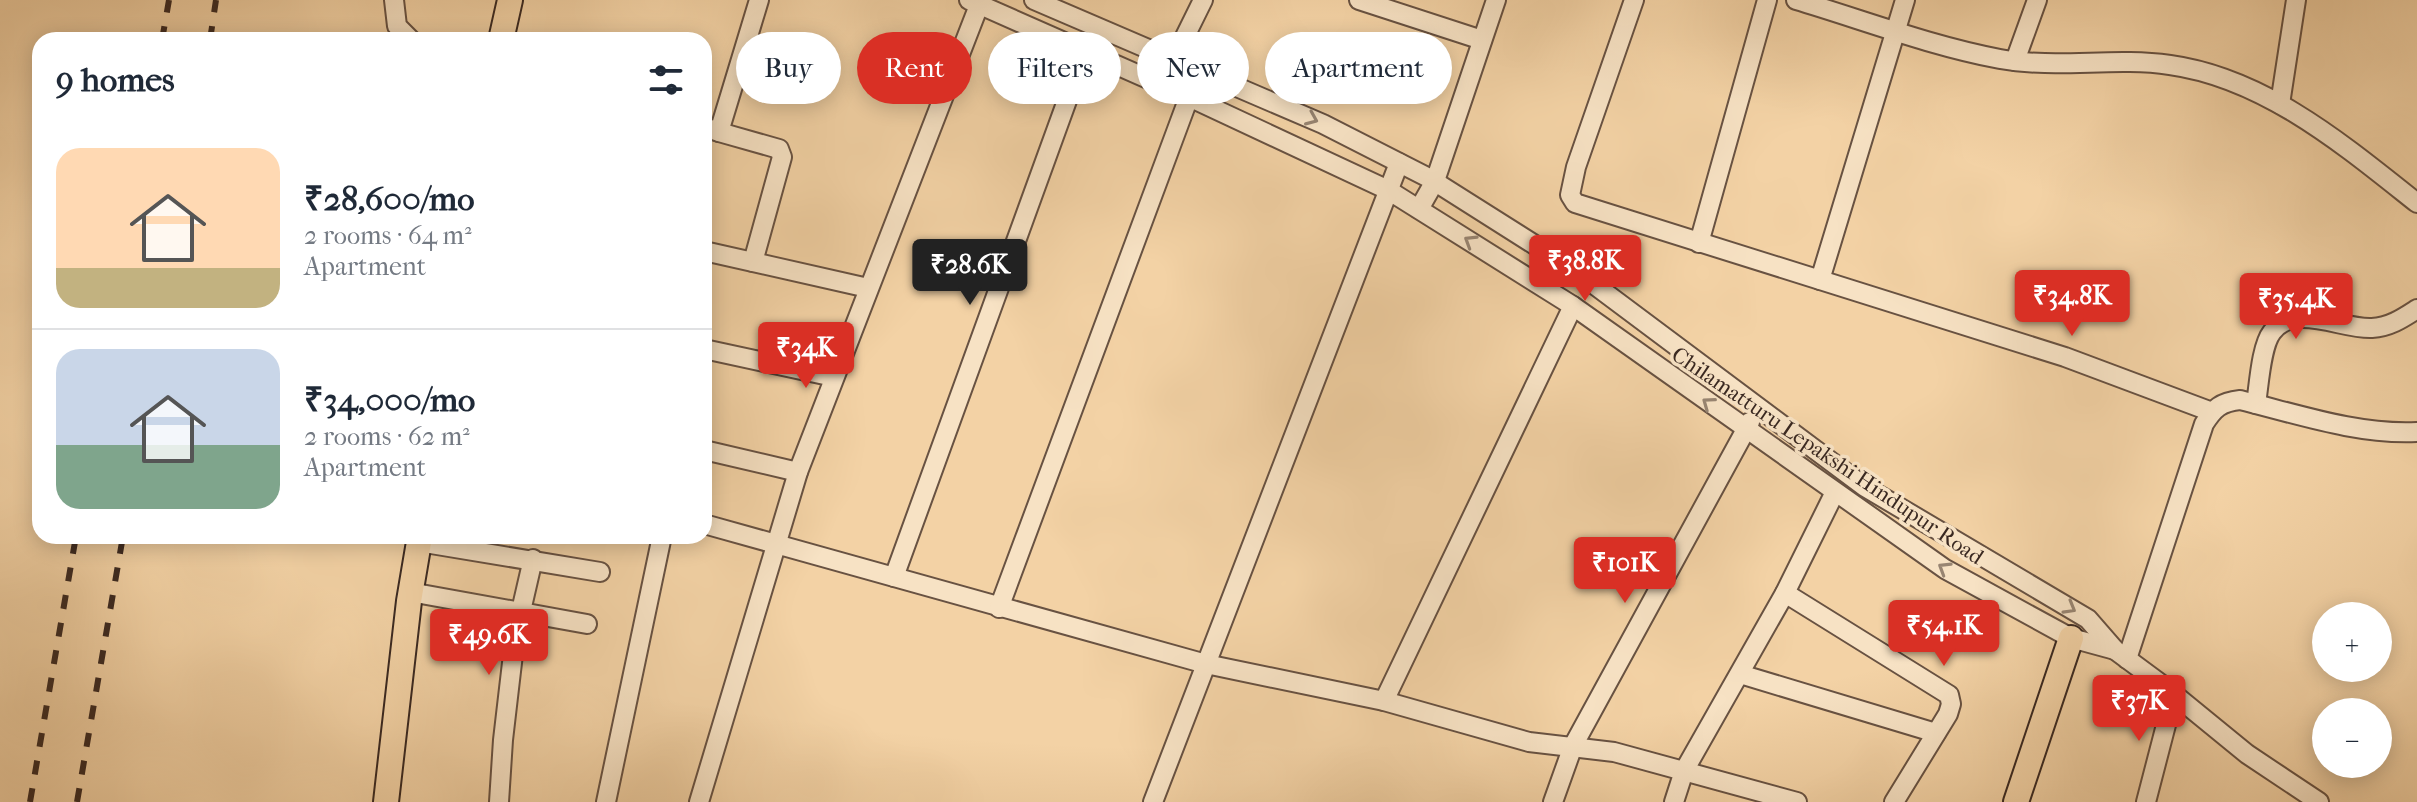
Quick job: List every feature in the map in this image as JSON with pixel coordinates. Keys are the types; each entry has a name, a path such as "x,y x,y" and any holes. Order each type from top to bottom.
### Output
{"main road":[{"path":"503,32 510,0"},
{"path":"386,802 410,592 419,544"},
{"path":"2016,802 2071,638"}],"street":[{"path":"394,0 397,26 403,32"},
{"path":"753,262 782,157 779,149 770,145 712,130 759,0"},
{"name":"Chilamatturu Lepakshi Hindupur Road","path":"1034,0 1137,44"},
{"path":"1188,32 1203,0"},
{"path":"1359,0 1482,40"},
{"path":"1419,209 1435,181 1496,0"},
{"path":"1634,0 1576,167 1570,195 1575,203 2065,357 2212,412"},
{"path":"1699,243 1767,0"},
{"path":"1796,0 1967,52 2015,61 2171,65 2224,78 2280,104 2360,157 2417,203"},
{"path":"1820,280 1905,0"},
{"path":"2015,61 2037,0"},
{"path":"2280,104 2296,0"},
{"path":"699,802 798,472 977,2"},
{"name":"Chilamatturu Lepakshi Hindupur Road","path":"977,2 1043,32"},
{"name":"Chilamatturu Lepakshi Hindupur Road","path":"1249,92 1323,124 1435,181 1576,271 1865,487 2088,619 2121,654 2247,754 2319,802"},
{"path":"894,577 1066,104"},
{"path":"999,608 1186,104"},
{"name":"Chilamatturu Lepakshi Hindupur Road","path":"1204,104 1388,190 1573,306 1945,569 2071,638 2121,654"},
{"path":"1153,802 1399,163"},
{"path":"712,253 868,288"},
{"path":"1384,701 1573,306"},
{"path":"2256,404 2267,341 2272,330 2283,322 2304,318 2371,328 2397,322 2417,309"},
{"path":"712,351 834,377"},
{"path":"2121,654 2204,424 2223,402 2240,400 2367,429 2417,432"},
{"path":"1553,802 1573,746 1745,430 1760,408"},
{"path":"712,452 798,472"},
{"path":"1674,802 1684,771 1785,593 1835,492"},
{"path":"712,526 1206,664 1384,701 1529,742 1614,752 1797,802"},
{"path":"448,544 600,572"},
{"path":"606,802 660,544"},
{"path":"499,802 515,637 533,559"},
{"path":"410,592 587,624"},
{"path":"1785,593 1949,695 1951,704 1948,714 1894,802"},
{"path":"1740,674 1936,733"},
{"path":"2146,802 2174,694"}],"railway":[{"path":"163,32 169,0"},
{"path":"211,32 216,0"},
{"path":"30,802 75,544"},
{"path":"77,802 122,544"}]}
